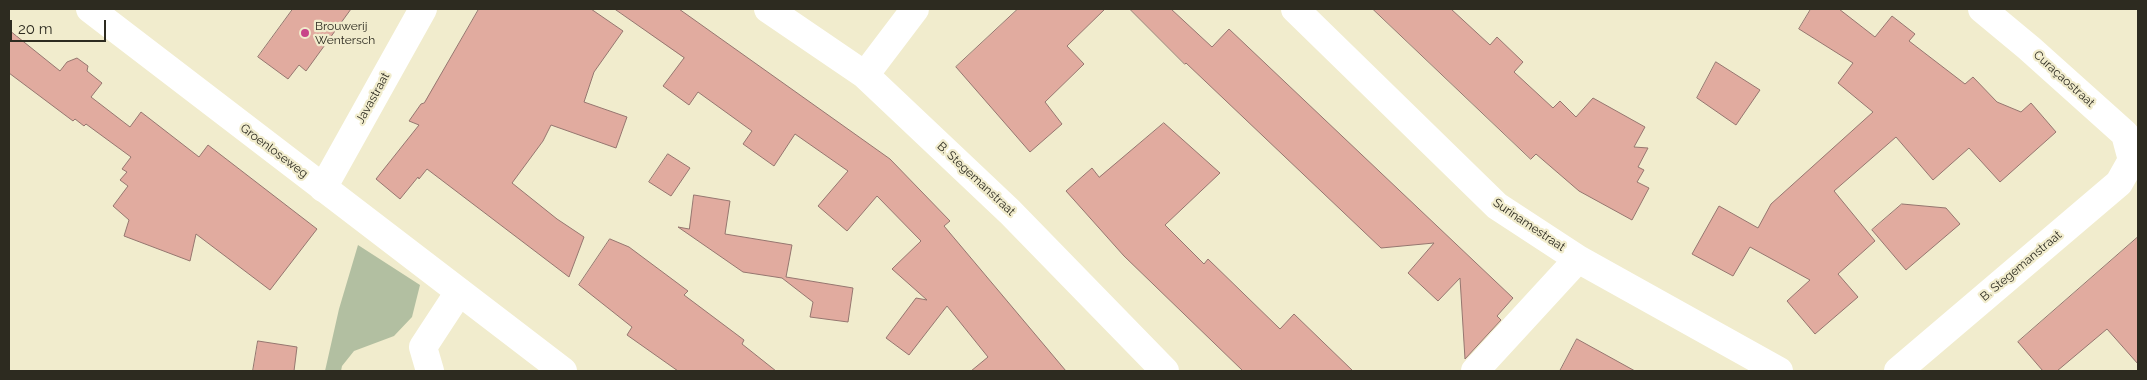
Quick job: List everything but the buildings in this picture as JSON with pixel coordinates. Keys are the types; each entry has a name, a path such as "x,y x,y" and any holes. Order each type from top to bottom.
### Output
{"street":[{"name":"Groenloseweg","path":"90,9 563,371"},
{"name":"Javastraat","path":"323,188 423,9"},
{"name":"B. Stegemanstraat","path":"768,9 865,75 1010,212 1165,371"},
{"path":"865,75 915,9"},
{"name":"Surinamestraat","path":"1295,9 1497,206 1578,258 1779,371"},
{"name":"Curaçaostraat","path":"1982,9 2029,48 2125,134 2135,157"},
{"name":"B. Stegemanstraat","path":"1898,371 2119,183 2135,157"},
{"path":"1475,371 1578,258"},
{"path":"430,371 423,347 459,292"}],"green space":[{"path":"358,245 420,285 412,317 394,336 354,351 342,366 341,371 325,371 339,309"}],"place":[{"name":"Brouwerij Wentersch","path":"305,33"}]}
